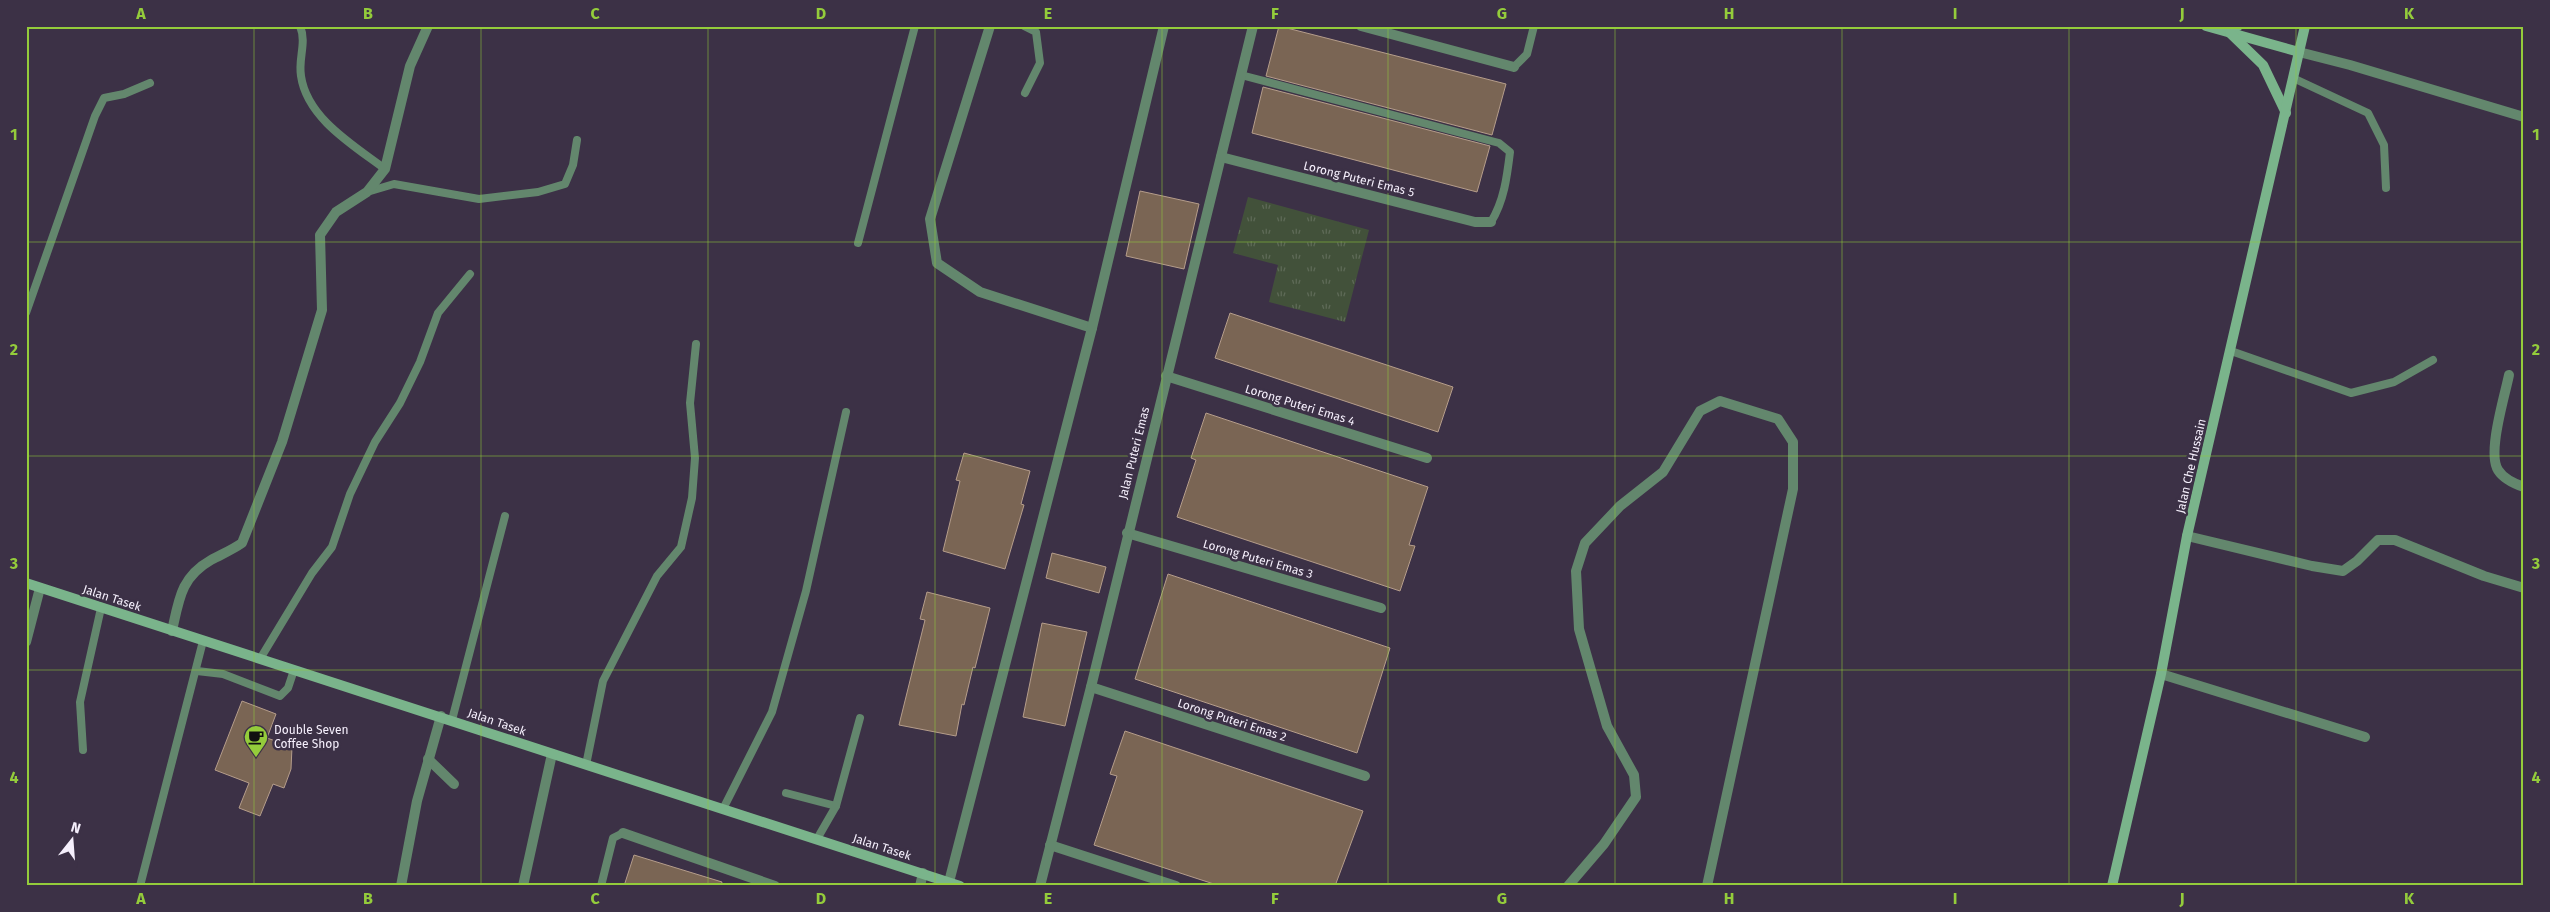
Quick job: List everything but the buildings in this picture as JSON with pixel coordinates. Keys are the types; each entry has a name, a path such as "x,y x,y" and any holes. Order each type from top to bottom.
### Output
{"main road":[{"path":"2206,26 2218,30 2234,30 2299,52"},
{"name":"Jalan Che Hussain","path":"2112,886 2162,674 2188,536 2305,26"},
{"path":"2234,30 2263,65 2286,113"},
{"name":"Jalan Tasek","path":"26,583 260,660 441,716 552,754 960,886"}],"street":[{"path":"172,631 180,594 190,575 212,559 230,552 242,543 282,442 322,310 320,235 336,212 367,192 384,169 410,66 428,26"},
{"path":"990,26 930,219 937,263 980,292 1092,328"},
{"path":"949,882 1092,328 1164,26"},
{"name":"Jalan Puteri Emas","path":"1040,886 1092,687 1127,533 1253,26"},
{"path":"1361,26 1514,67"},
{"path":"2299,52 2350,65 2524,117"},
{"name":"Lorong Puteri Emas 5","path":"1221,157 1475,222 1491,222"},
{"path":"2510,375 2493,454 2498,470 2514,483 2524,487"},
{"name":"Lorong Puteri Emas 4","path":"1166,376 1427,458"},
{"path":"1568,886 1604,844 1636,797 1634,775 1607,726 1579,629 1576,571 1585,543 1620,506 1662,472 1700,411 1720,400 1778,419 1793,442 1793,489 1707,886"},
{"name":"Lorong Puteri Emas 3","path":"1127,533 1381,608"},
{"path":"2188,536 2312,566 2343,571 2357,561 2378,540 2395,540 2484,576 2524,588"},
{"path":"26,642 40,588"},
{"path":"2162,674 2365,737"},
{"name":"Lorong Puteri Emas 2","path":"1092,687 1365,776"},
{"path":"401,886 417,801 441,716"},
{"path":"523,886 552,754"},
{"path":"428,759 454,784"},
{"path":"623,833 775,886"},
{"path":"1050,845 1176,886"},
{"path":"920,886 923,873"}],"lane":[{"path":"300,26 304,37 300,75 308,102 339,134 384,169"},
{"path":"858,243 915,26"},
{"path":"1024,26 1036,32 1040,63 1025,93"},
{"path":"1514,67 1527,54 1534,26"},
{"path":"1241,75 1499,143 1510,152 1507,179 1499,210 1491,222"},
{"path":"2293,78 2368,113 2384,144 2386,188"},
{"path":"26,314 95,116 104,98 124,94 150,83"},
{"path":"367,192 394,184 479,199 538,192 565,184 573,165 577,140"},
{"path":"260,660 312,572 332,547 350,494 375,442 400,402 420,362 438,312 470,274"},
{"path":"586,765 603,681 657,576 682,547 692,498 695,458 690,403 696,344"},
{"path":"2230,351 2351,392 2394,382 2433,360"},
{"path":"723,808 772,712 806,591 846,412"},
{"path":"452,720 505,516"},
{"path":"82,750 80,702 101,608"},
{"path":"140,886 197,671 202,641"},
{"path":"197,671 222,674 280,696 288,688 294,670"},
{"path":"817,839 836,806 860,718"},
{"path":"786,793 836,806"},
{"path":"601,886 613,838 623,833"}],"green space":[{"path":"1248,197 1369,230 1345,322 1269,302 1278,265 1233,253"}],"place":[{"name":"Double Seven Coffee Shop","path":"256,758"}]}
